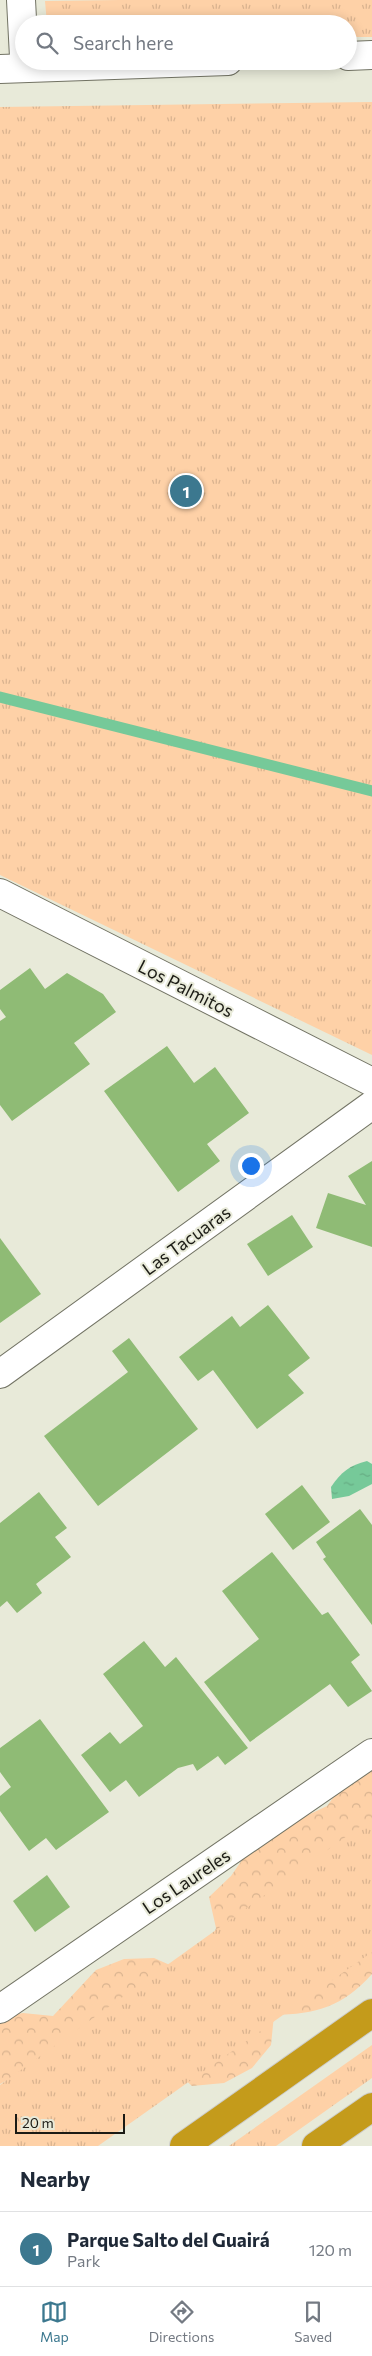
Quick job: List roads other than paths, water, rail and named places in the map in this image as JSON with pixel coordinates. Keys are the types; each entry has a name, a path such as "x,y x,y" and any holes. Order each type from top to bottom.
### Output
{"highway":[{"path":"184,2146 372,2013"},
{"path":"316,2146 372,2107"}],"street":[{"path":"20,15 21,0"},
{"path":"357,56 372,55"},
{"name":"Los Palmitos","path":"0,893 372,1082"},
{"name":"Las Tacuaras","path":"0,1374 372,1105"},
{"name":"Los Laureles","path":"0,2009 372,1753"}],"water":[{"path":"367,1461 372,1464 372,1484 349,1496 332,1499 331,1487 338,1477 351,1467"}],"waterway":[{"path":"0,697 372,791"}],"place":[{"name":"Parque Salto del Guairá","path":"186,491"}]}
